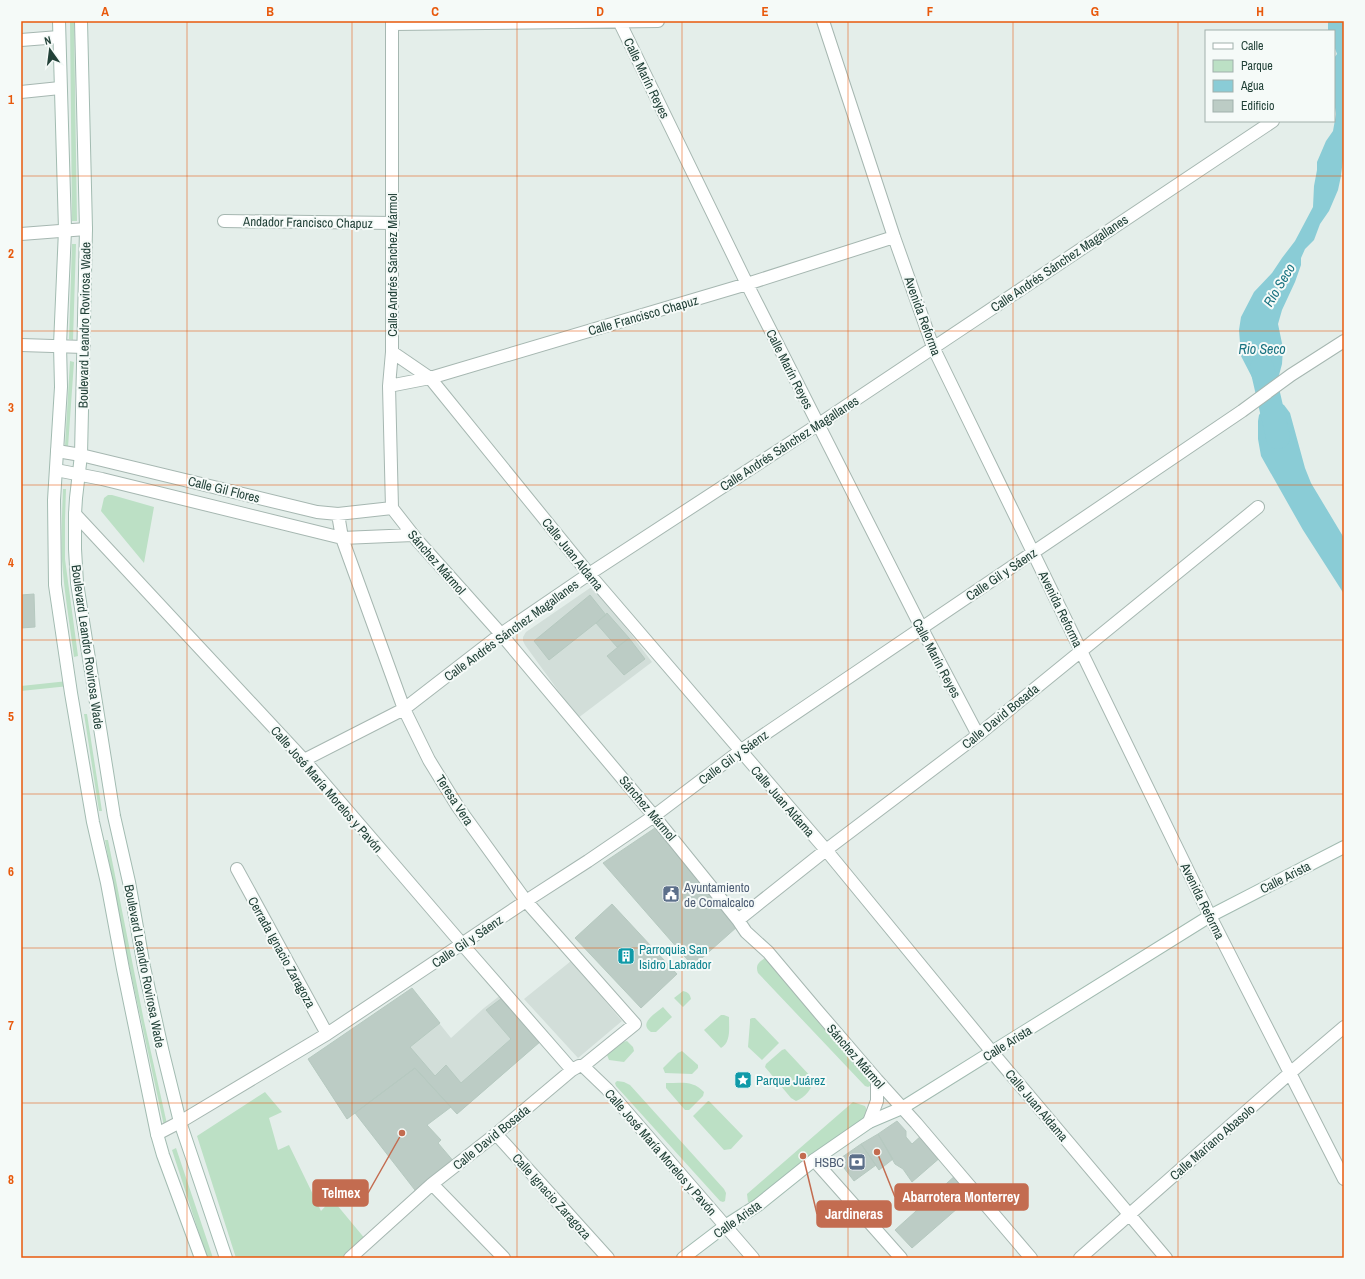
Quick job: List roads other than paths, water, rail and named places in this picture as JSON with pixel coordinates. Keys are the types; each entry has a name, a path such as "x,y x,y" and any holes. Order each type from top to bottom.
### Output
{"street":[{"name":"Boulevard Leandro Rovirosa Wade","path":"59,21 65,230 60,345 61,387 54,514 55,585 71,693 93,822 107,883 157,1134 163,1156 202,1258"},
{"name":"Boulevard Leandro Rovirosa Wade","path":"81,21 86,230 81,455 75,514 77,583 114,816 154,1010 180,1122 226,1258"},
{"path":"392,22 658,21"},
{"name":"Avenida Reforma","path":"824,21 894,237 933,347 1210,916 1344,1179"},
{"name":"Calle Andrés Sánchez Mármol","path":"392,22 392,352 389,386 392,508"},
{"name":"Calle Marín Reyes","path":"620,22 747,284 921,628 978,735"},
{"path":"21,40 59,37"},
{"path":"21,92 60,88"},
{"name":"Calle Andrés Sánchez Magallanes","path":"304,760 404,709 502,634 589,574 819,424 1271,122"},
{"name":"Andador Francisco Chapuz","path":"224,221 393,223"},
{"path":"21,234 65,230 86,230"},
{"name":"Calle Francisco Chapuz","path":"389,386 430,378 747,284 894,237"},
{"name":"Calle Gil y Sáenz","path":"157,1134 180,1122 328,1034 588,861 654,816 740,751 1242,411 1281,382 1344,341"},
{"path":"21,345 60,345 84,347"},
{"name":"Calle Juan Aldama","path":"392,352 430,378 589,574 826,850 992,1052 1166,1258"},
{"name":"Calle Gil Flores","path":"57,452 81,455 317,512 338,514 392,508"},
{"path":"56,470 342,538 413,535"},
{"name":"Calle David Bosada","path":"738,920 826,850 978,735 1258,507"},
{"name":"Sánchez Mármol","path":"392,508 413,535 502,634 654,816 746,932 768,952 1031,1258"},
{"name":"Calle José María Morelos y Pavón","path":"75,514 304,760 462,944 578,1068 607,1089 753,1258"},
{"name":"Teresa Vera","path":"338,514 342,538 404,709 429,760 458,807 526,901 634,1023"},
{"name":"Calle Arista","path":"683,1258 725,1226 758,1205 814,1160 869,1122 902,1108 1210,916 1344,847"},
{"name":"Cerrada Ignacio Zaragoza","path":"237,869 328,1034"},
{"name":"Calle David Bosada","path":"356,1256 432,1184 578,1068 634,1026 634,1023"},
{"name":"Calle Mariano Abasolo","path":"1080,1258 1290,1073 1344,1028"},
{"path":"869,1122 877,1101 877,1080"},
{"name":"Calle Ignacio Zaragoza","path":"496,1134 608,1258"},
{"path":"814,1160 901,1258"},
{"path":"432,1184 504,1258"}],"water":[{"name":"Rio Seco","path":"1328,21 1344,21 1344,151 1341,176 1338,190 1329,211 1320,224 1314,240 1305,249 1301,258 1301,265 1295,282 1282,310 1278,324 1283,348 1282,364 1278,379 1261,391 1256,385 1241,356 1239,330 1241,317 1254,292 1272,273 1295,241 1313,207 1317,162 1326,141 1333,131 1336,114 1335,57 1337,54 1335,49 1335,30 1328,30"},
{"path":"1280,403 1284,405 1290,413 1305,468 1311,483 1344,538 1344,594 1303,530 1261,456 1258,439 1259,415 1263,410 1270,406"}],"waterway":[{"name":"Río Seco","path":"1262,368 1278,437"}],"place":[{"name":"Ayuntamiento de Comalcalco","path":"671,894"},
{"name":"Parroquia San Isidro Labrador","path":"626,956"},
{"name":"Parque Juárez","path":"743,1080"},
{"name":"Telmex","path":"402,1133"},
{"name":"Abarrotera Monterrey","path":"877,1152"},
{"name":"Jardineras","path":"803,1156"},
{"name":"HSBC","path":"857,1162"}]}
